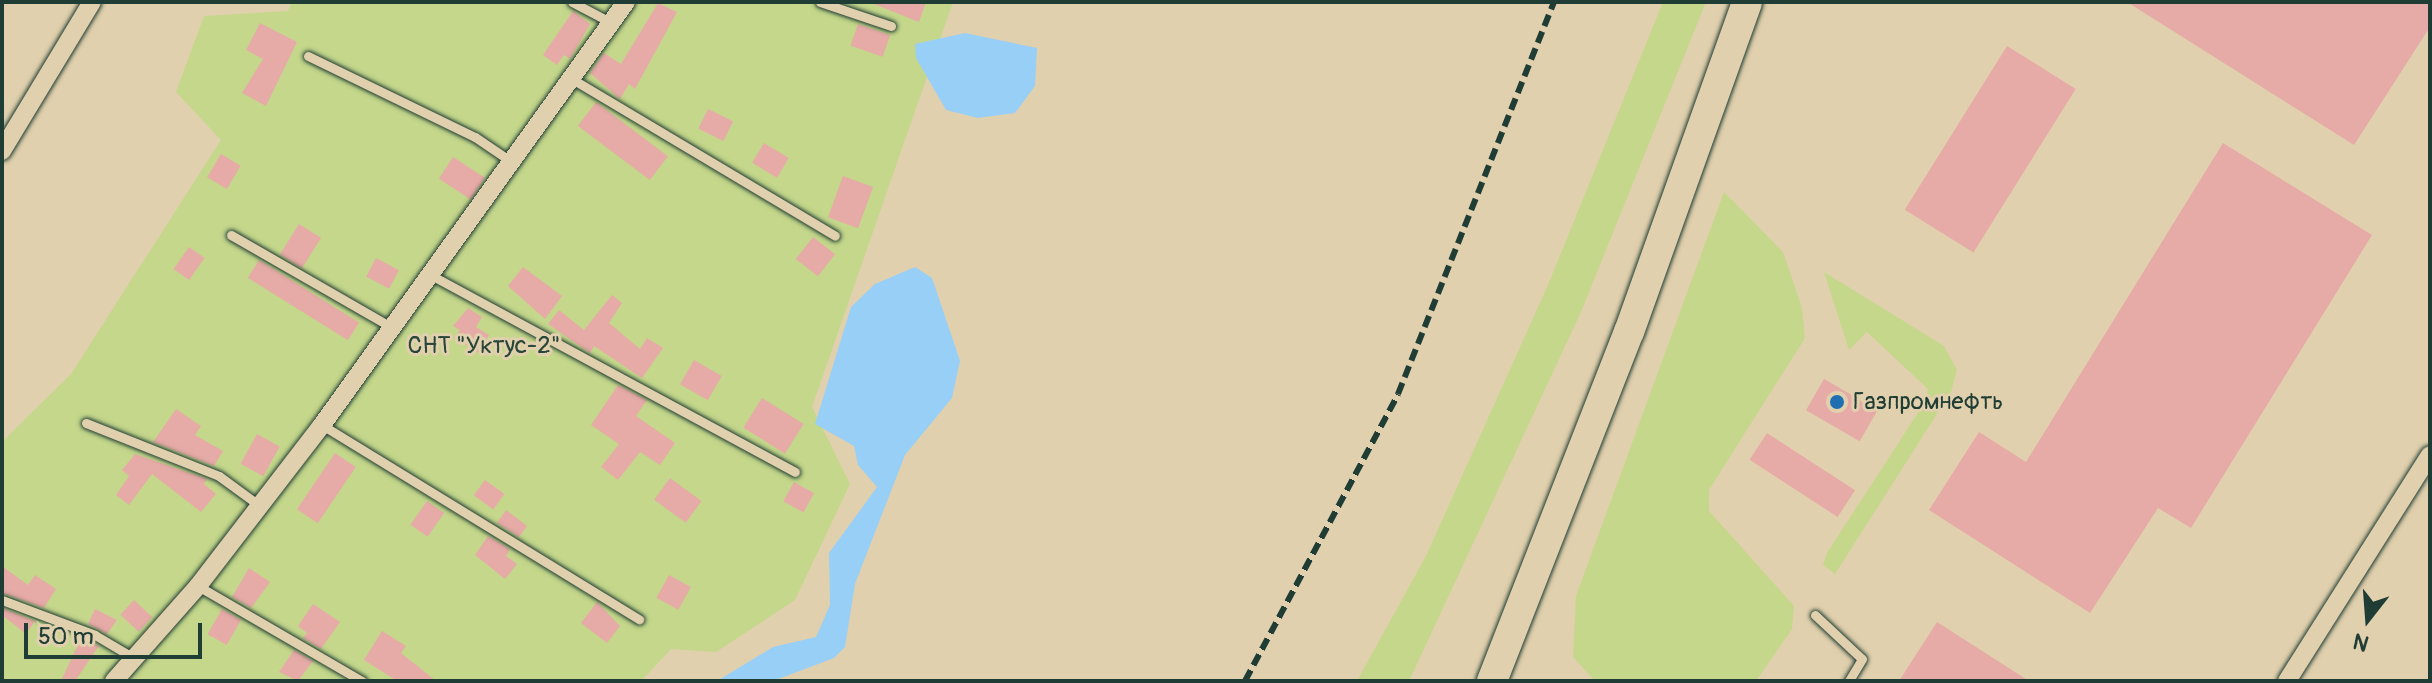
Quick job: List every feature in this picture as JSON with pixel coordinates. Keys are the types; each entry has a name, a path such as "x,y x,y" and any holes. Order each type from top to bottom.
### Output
{"main road":[{"path":"1499,678 1629,332 1747,2"}],"street":[{"path":"2,151 92,2"},
{"path":"114,681 132,657 198,586 322,425 509,160 572,79 626,2"},
{"path":"2287,681 2430,455"}],"lane":[{"path":"572,2 610,22"},
{"path":"820,2 891,26"},
{"path":"308,56 475,137 509,160"},
{"path":"572,79 835,236"},
{"path":"231,235 391,327"},
{"path":"429,274 795,472"},
{"path":"86,423 219,476 260,506"},
{"path":"322,425 639,619"},
{"path":"198,586 362,681"},
{"path":"2,600 95,635 132,657"},
{"path":"1815,615 1862,659 1849,681"}],"green space":[{"name":"СНТ \"Уктус-2\"","path":"292,2 953,2 812,407 850,484 795,600 716,652 671,649 641,681 2,681 2,442 71,374 221,140 176,92 204,16 288,11"},
{"path":"1663,2 1706,2 1581,312 1409,681 1357,681 1426,556 1548,285"},
{"path":"1724,192 1783,252 1802,308 1805,338 1709,490 1709,511 1794,606 1792,629 1756,681 1595,681 1573,657 1576,596"},
{"path":"1824,272 1944,346 1957,370 1951,392 1835,574 1823,565 1827,553 1925,402 1928,389 1867,332 1849,350"}],"water":[{"path":"965,33 1037,48 1035,86 1015,113 978,118 946,110 916,58 915,44"},
{"path":"915,267 932,278 960,361 952,398 905,455 855,584 845,647 834,658 773,681 717,681 773,647 816,637 830,605 829,553 877,487 858,465 854,446 815,424 851,307 875,284"}],"building":[{"path":"869,2 926,2 919,22"},
{"path":"2127,2 2430,2 2430,27 2354,145"},
{"path":"658,3 677,12 635,89 629,84 620,99 590,73 604,53 621,64"},
{"path":"573,11 590,24 570,59 564,55 557,65 543,55"},
{"path":"260,23 297,42 266,106 242,93 263,59 246,50"},
{"path":"858,24 890,35 883,57 851,46"},
{"path":"2007,46 2076,89 1973,253 1905,210"},
{"path":"596,102 668,156 650,180 578,126"},
{"path":"708,109 733,121 724,141 698,129"},
{"path":"764,143 789,158 777,178 752,163"},
{"path":"2223,143 2372,235 2191,528 2158,508 2090,613 1929,510 1979,432 2026,462"},
{"path":"221,154 241,166 227,189 207,177"},
{"path":"453,157 485,178 471,200 439,179"},
{"path":"843,176 873,187 858,228 828,217"},
{"path":"299,224 321,238 302,268 280,255"},
{"path":"813,237 835,254 818,276 796,259"},
{"path":"189,247 205,258 189,280 174,269"},
{"path":"376,258 399,270 389,289 366,277"},
{"path":"259,260 359,323 348,340 248,278"},
{"path":"523,267 562,296 545,319 508,286"},
{"path":"612,295 622,303 609,323 640,349 647,338 663,348 642,378 594,346 590,353 548,324 559,310 584,330"},
{"path":"468,308 482,317 476,327 489,335 479,353 454,338 460,330 453,326"},
{"path":"694,360 722,376 708,400 680,384"},
{"path":"1824,379 1878,410 1860,441 1806,410"},
{"path":"618,385 647,400 636,416 675,443 660,465 640,452 618,480 601,467 619,444 591,425"},
{"path":"762,398 804,424 785,454 743,428"},
{"path":"176,409 201,426 195,435 223,451 214,466 153,442"},
{"path":"1767,433 1855,490 1838,517 1750,460"},
{"path":"257,434 280,447 263,476 241,464"},
{"path":"335,453 356,467 318,523 297,509"},
{"path":"135,454 207,479 204,484 216,494 201,512 152,474 129,505 116,495 129,476 122,470"},
{"path":"670,478 702,501 686,523 654,500"},
{"path":"485,480 504,494 493,509 474,495"},
{"path":"794,482 814,493 803,512 783,501"},
{"path":"427,501 444,513 428,537 410,525"},
{"path":"506,510 527,526 519,537 497,523"},
{"path":"488,536 510,549 506,556 517,564 505,579 475,555"},
{"path":"2,566 28,585 35,575 56,589 44,608 2,593"},
{"path":"249,568 270,582 251,608 232,597"},
{"path":"669,575 691,587 678,610 656,598"},
{"path":"134,600 152,617 139,632 120,615"},
{"path":"597,602 620,626 607,643 581,623"},
{"path":"313,604 340,622 321,649 303,638 307,633 298,626"},
{"path":"2,608 35,621 26,634 2,615"},
{"path":"95,609 117,620 107,634 88,624"},
{"path":"222,609 241,620 227,645 208,634"},
{"path":"1937,622 2029,681 1899,681"},
{"path":"382,631 406,646 401,653 436,681 397,681 364,660"},
{"path":"81,638 99,646 75,681 61,681"},
{"path":"294,650 313,661 298,681 279,672"}],"railway":[{"path":"1245,681 1398,394 1554,2"}],"place":[{"name":"Газпромнефть","path":"1837,402"}]}
